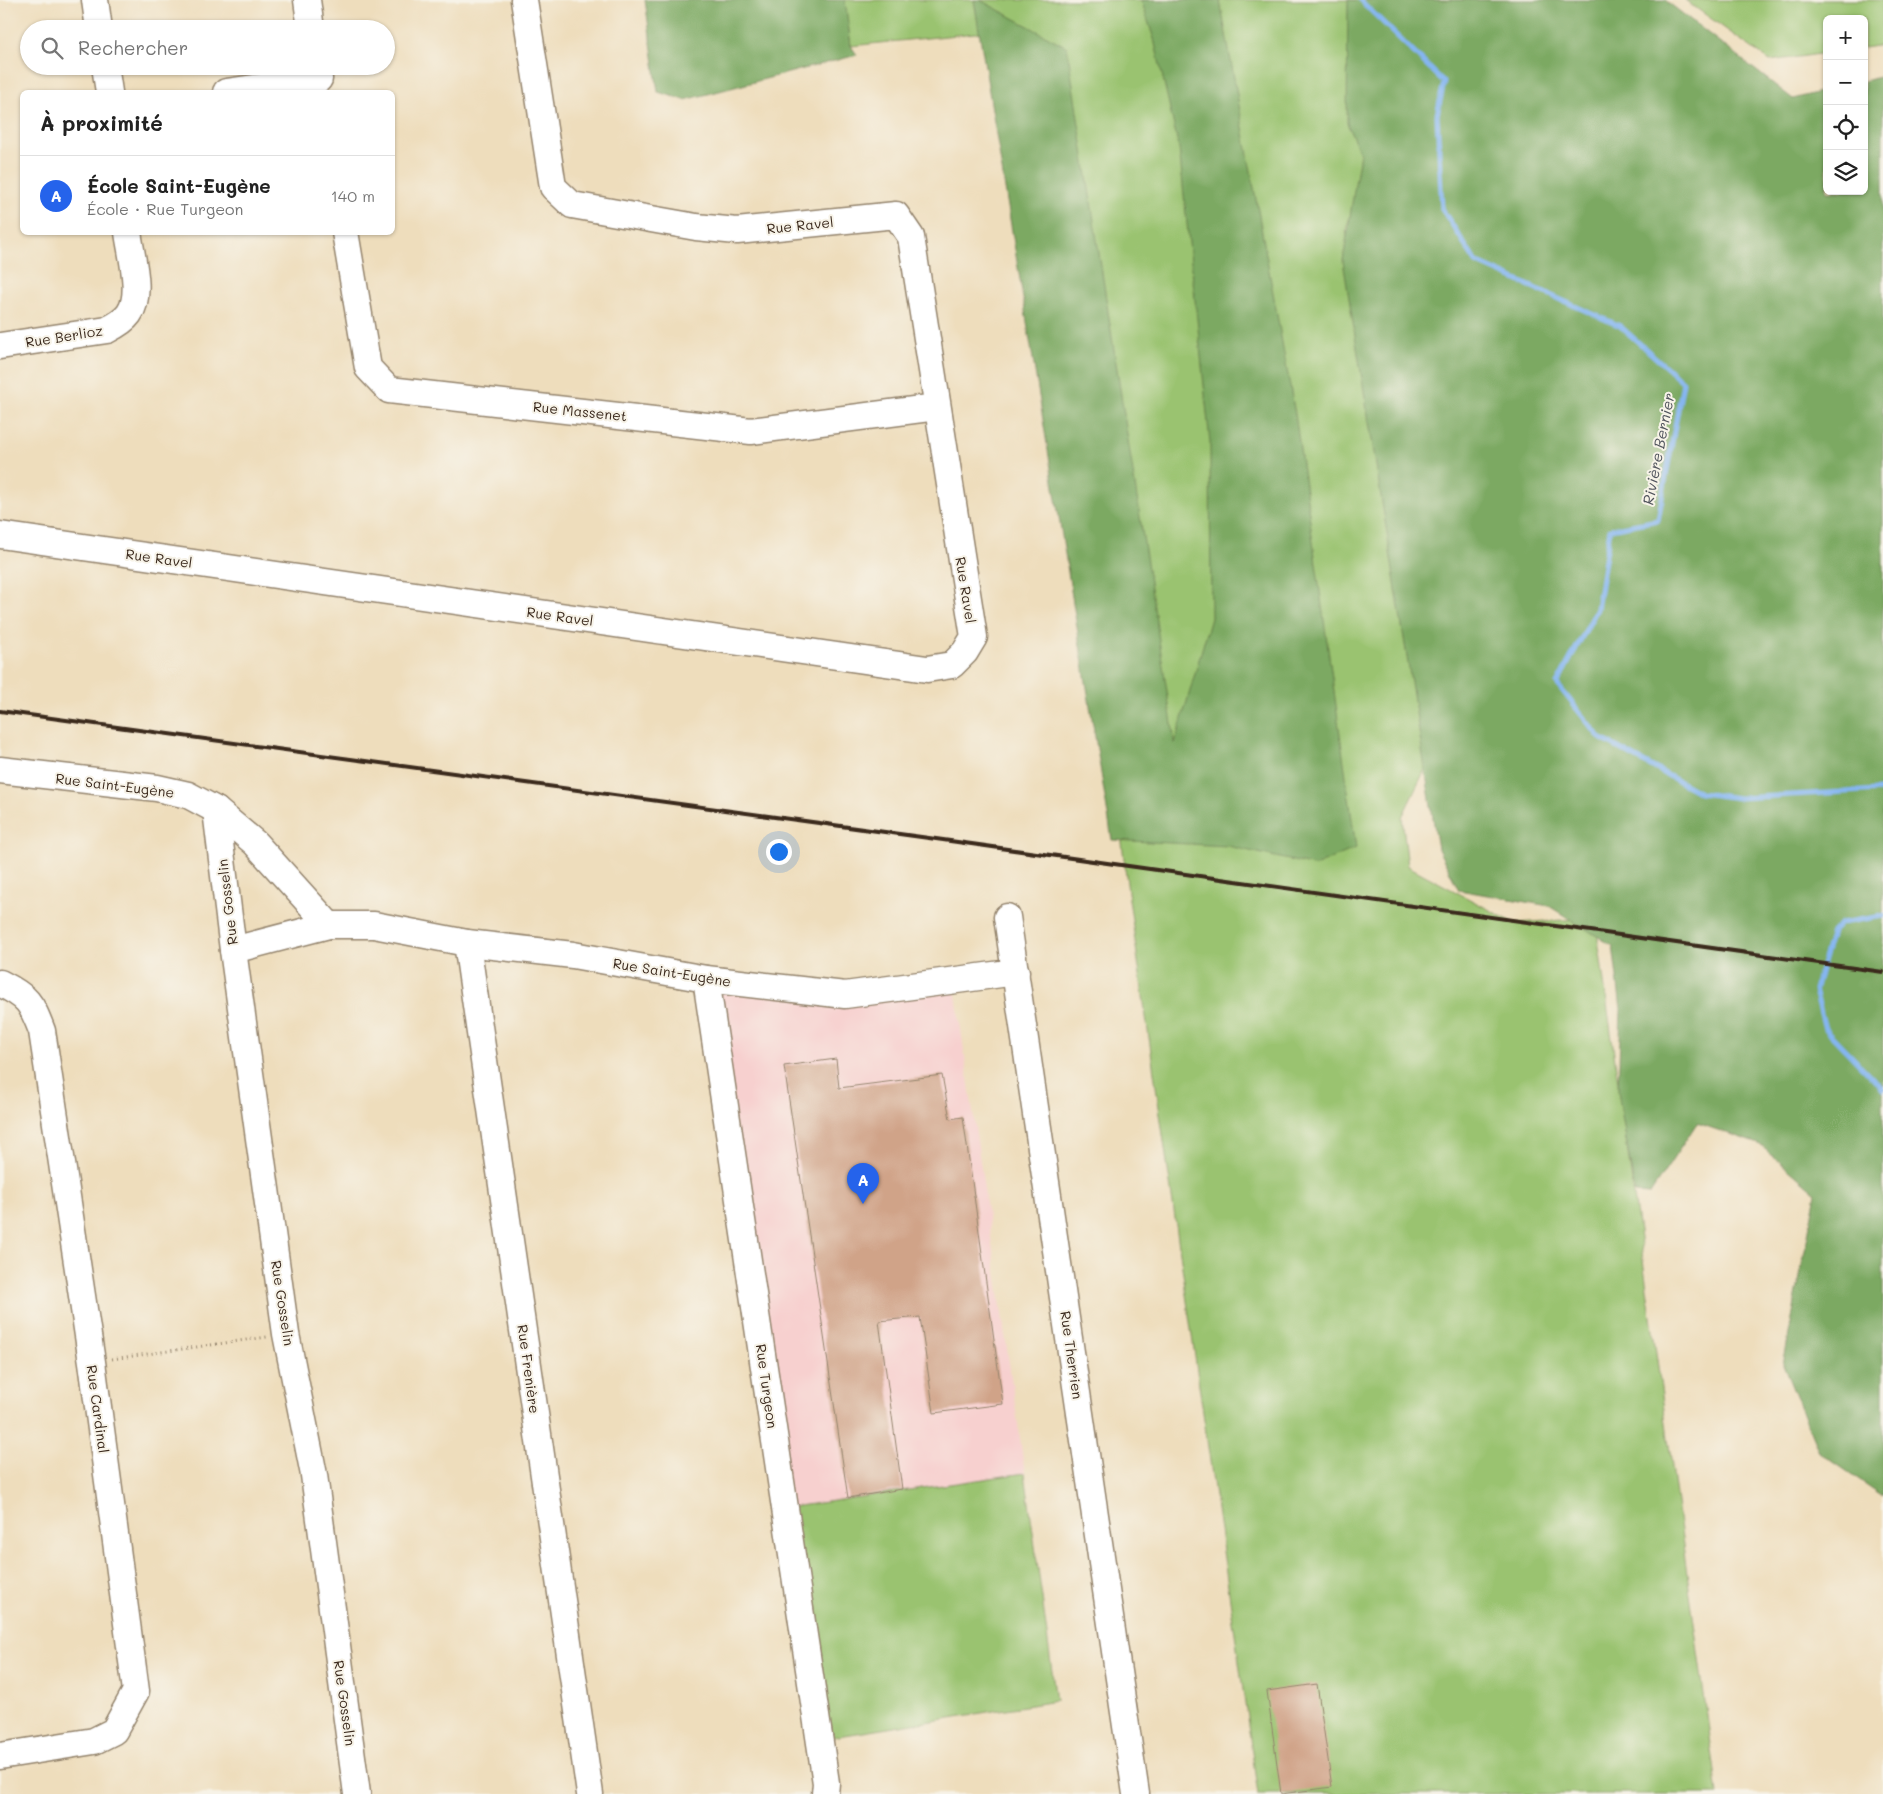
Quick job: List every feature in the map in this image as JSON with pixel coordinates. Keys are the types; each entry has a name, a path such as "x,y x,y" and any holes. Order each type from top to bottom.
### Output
{"street":[{"path":"94,0 97,20"},
{"path":"307,0 310,20"},
{"name":"Rue Ravel","path":"0,535 927,669 952,665 965,652 974,637 911,237 896,215 737,232 696,227 572,205 553,187 524,0"},
{"path":"106,75 109,90"},
{"path":"240,90 319,79"},
{"name":"Rue Berlioz","path":"0,346 107,330 119,323 129,314 133,305 136,288 128,235"},
{"name":"Rue Massenet","path":"346,235 368,368 389,390 751,431 937,407"},
{"name":"Rue Saint-Eugène","path":"0,770 158,788 188,795 216,810 255,843 329,925"},
{"name":"Rue Gosselin","path":"216,810 233,950 286,1334 314,1475 357,1794"},
{"name":"Rue Therrien","path":"1007,917 1136,1794"},
{"name":"Rue Saint-Eugène","path":"233,950 329,925 374,925 467,943 573,955 706,979 845,995 1016,972"},
{"name":"Rue Frenière","path":"467,943 590,1794"},
{"name":"Rue Turgeon","path":"706,979 824,1766 826,1783 824,1794"},
{"name":"Rue Cardinal","path":"0,983 21,994 34,1011 42,1031 92,1362 136,1691 114,1731 94,1741 0,1756"}],"path":[{"path":"92,1362 286,1334"}],"shaded area":[{"path":"706,979 845,995 954,981 1025,1473 785,1508"}],"green space":[{"path":"645,0 845,0 851,46 857,55 685,100 658,92"},
{"path":"844,0 1489,0 1387,97 1346,230 1386,438 1430,759 1402,817 1408,866 1514,923 1595,918 1718,1794 1258,1794 1128,892 1023,28 851,46"},
{"path":"974,0 980,0 1067,47 1175,743 1211,618 1210,442 1179,148 1154,39 1141,0 1220,1 1295,414 1356,848 1315,866 1228,846 1112,840"},
{"path":"1348,0 1665,0 1793,99 1823,91 1823,195 1868,195 1868,80 1883,76 1883,1496 1819,1452 1783,1365 1816,1193 1759,1144 1697,1123 1650,1194 1635,1193 1618,1091 1621,1009 1613,946 1549,906 1459,890 1438,849 1343,261 1360,153 1347,123"},
{"path":"1685,0 1883,0 1883,45 1868,47 1868,15 1823,15 1823,54 1770,61"},
{"path":"1025,1473 1056,1701 820,1739 785,1508"}],"building":[{"path":"836,1059 839,1088 942,1075 950,1119 963,1117 1003,1404 934,1413 920,1317 879,1321 902,1489 848,1498 784,1066"},
{"path":"1317,1684 1332,1787 1281,1794 1267,1691"}],"waterway":[{"name":"Rivière Bernier","path":"1360,0 1444,82 1437,115 1442,209 1476,262 1620,326 1683,382 1658,520 1610,529 1597,609 1557,684 1600,738 1700,793 1739,798 1880,790 1883,792"},
{"name":"Rivière Bernier","path":"1883,916 1841,923 1832,932 1815,990 1825,1029 1883,1089"}],"railway":[{"path":"0,711 936,839 1883,972"}],"place":[{"name":"École Saint-Eugène","path":"863,1204"}]}
